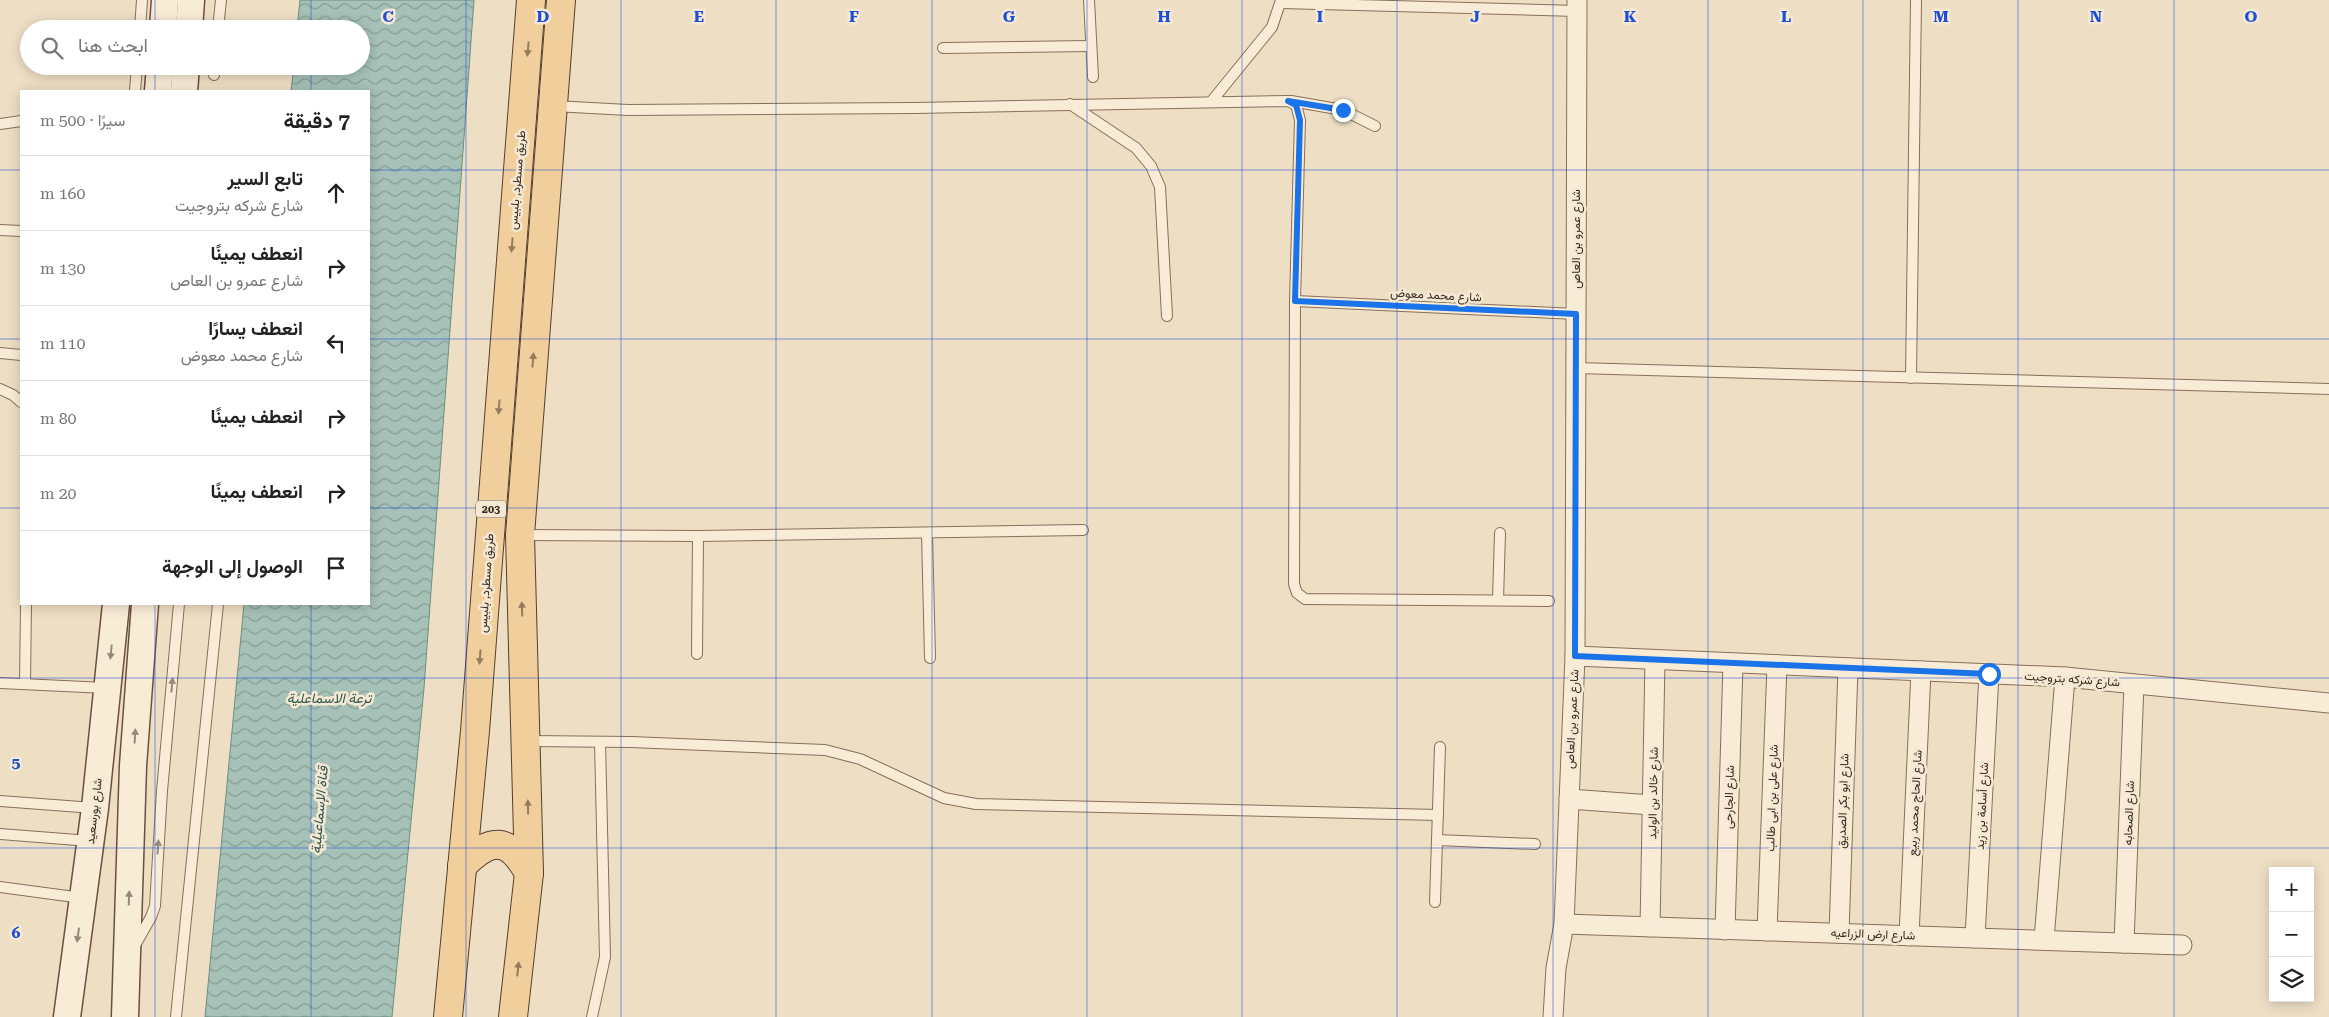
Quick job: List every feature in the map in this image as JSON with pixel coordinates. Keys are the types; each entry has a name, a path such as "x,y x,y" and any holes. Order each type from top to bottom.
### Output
{"main road":[{"path":"164,20 165,0"},
{"path":"190,20 191,0"},
{"name":"طريق مسطرد, بلبيس","path":"448,1017 462,866 531,0"},
{"name":"203","path":"512,1017 529,873 527,741 520,535 561,0"},
{"path":"158,90 159,75"},
{"path":"184,90 185,75"},
{"name":"شارع بورسعيد","path":"67,1017 95,808 116,605"},
{"path":"125,1017 134,758 145,605"},
{"path":"462,866 474,854 488,846 504,845 518,854 529,873"}],"street":[{"name":"شارع عمرو بن العاص","path":"1553,1017 1556,968 1564,924 1575,656 1577,6"},
{"name":"شارع شركه بتروجيت","path":"1575,656 1733,664 2065,676 2329,703"},
{"name":"شارع خالد بن الوليد","path":"1650,927 1655,660"},
{"name":"شارع الجارحى","path":"1725,930 1733,664"},
{"name":"شارع على بن ابى طالب","path":"1767,931 1777,665"},
{"name":"شارع ابو بكر الصديق","path":"1838,933 1848,668"},
{"name":"شارع الحاج محمد ربيع","path":"1909,936 1921,671"},
{"name":"شارع أسامة بن زيد","path":"1975,938 1989,674"},
{"path":"2044,940 2065,676"},
{"name":"شارع الصحابه","path":"2124,943 2134,684"},
{"path":"1569,799 1652,805"},
{"name":"شارع ارض الزراعيه","path":"1564,924 2182,945"}],"lane":[{"path":"141,20 142,0"},
{"path":"219,20 221,0"},
{"path":"1089,0 1093,77"},
{"path":"1911,378 1916,0"},
{"path":"1211,102 1272,27 1281,2 1577,6"},
{"path":"943,48 1091,46"},
{"path":"135,90 136,75"},
{"path":"552,106 628,110 914,108 1288,101 1343,110 1375,126"},
{"path":"1288,101 1296,105 1300,120 1295,301 1294,584 1298,593 1305,599 1549,601"},
{"path":"1070,104 1136,148 1144,156 1156,176 1161,198 1167,316"},
{"path":"0,124 20,121"},
{"path":"0,230 20,231"},
{"name":"شارع محمد معوض","path":"1295,301 1576,314"},
{"path":"0,354 20,355"},
{"path":"1576,368 2329,389"},
{"path":"0,389 13,395 20,401"},
{"path":"520,535 698,536 1083,530"},
{"path":"927,533 930,658"},
{"path":"1498,600 1500,533"},
{"path":"697,654 698,536"},
{"path":"25,684 26,605"},
{"path":"127,958 147,926 155,906 162,790 179,605"},
{"path":"176,1017 218,605"},
{"path":"0,683 108,688"},
{"path":"527,741 825,750 860,759 944,798 976,804 1438,815"},
{"path":"592,1017 605,957 600,742"},
{"path":"1435,902 1440,747"},
{"path":"0,801 95,808"},
{"path":"0,834 90,841"},
{"path":"1437,840 1535,844"},
{"path":"0,887 83,898"}],"water":[{"name":"ترعة الاسماعلية","path":"300,0 474,0 424,688 392,1017 205,1017 244,605 370,605 370,90 291,90 293,75 370,75 370,20 298,20"}],"route":[{"path":"1343,110 1288,101 1296,105 1300,120 1295,301 1576,314 1575,656 1989,674"}],"water label":[{"name":"قناة الإسماعيلية","path":"319,810"}]}
